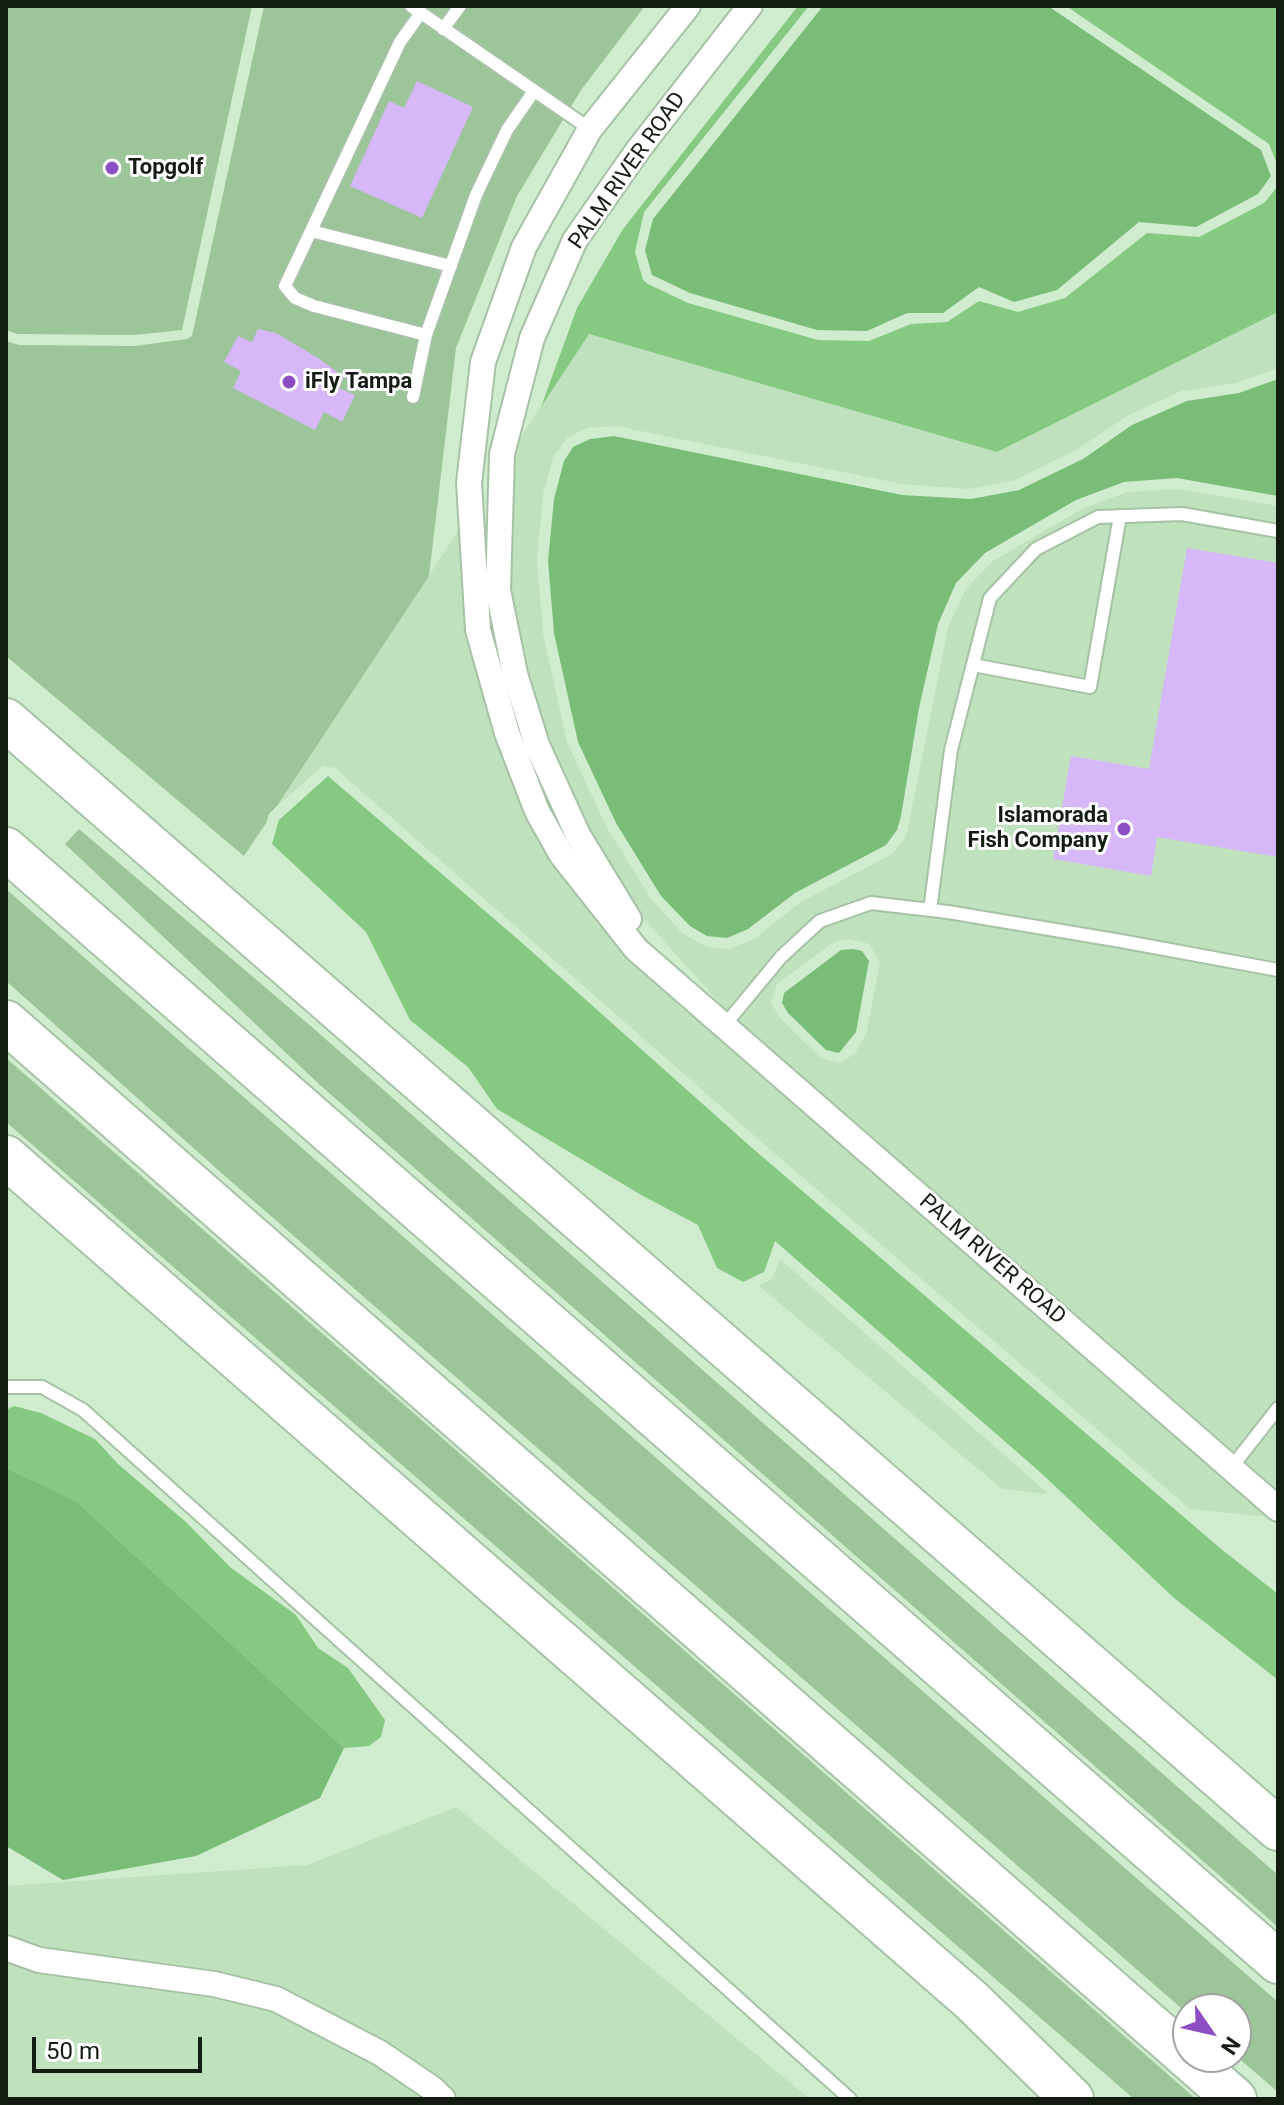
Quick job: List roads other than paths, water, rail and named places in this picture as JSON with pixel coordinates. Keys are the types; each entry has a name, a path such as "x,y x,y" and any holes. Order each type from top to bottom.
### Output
{"highway":[{"path":"9,721 1278,1829"},
{"path":"6,820 91,923"},
{"path":"6,849 1278,1962"},
{"path":"6,1022 1235,2099"},
{"path":"6,1157 972,2001 1095,2099"},
{"path":"972,2001 1072,2099"}],"street":[{"name":"PALM RIVER ROAD","path":"688,6 590,129 524,247 483,362 469,483 478,630 507,733 537,811 561,854 636,949 1278,1509"},
{"name":"PALM RIVER ROAD","path":"706,1009 626,916 578,835 537,745 515,674 498,590 502,454 532,338 575,240 638,150 750,6"},
{"path":"6,1948 39,1960 214,1984 276,1999 380,2053 443,2099"}],"lane":[{"path":"443,29 460,6"},
{"path":"426,335 314,306 295,298 285,286 415,10 590,129"},
{"path":"413,397 426,335 476,195 501,143 534,91"},
{"path":"311,231 451,266"},
{"path":"930,910 951,750 990,598 1036,549 1098,517 1182,514 1278,531"},
{"path":"973,665 1090,687 1120,516"},
{"path":"724,1026 781,957 820,921 871,903 1158,947 1278,970"},
{"path":"6,1387 42,1387 83,1410 850,2099"},
{"path":"1231,1468 1278,1408"}],"place":[{"name":"Topgolf","path":"112,168"},
{"name":"iFly Tampa","path":"289,382"},
{"name":"Islamorada Fish Company","path":"1124,829"}]}
